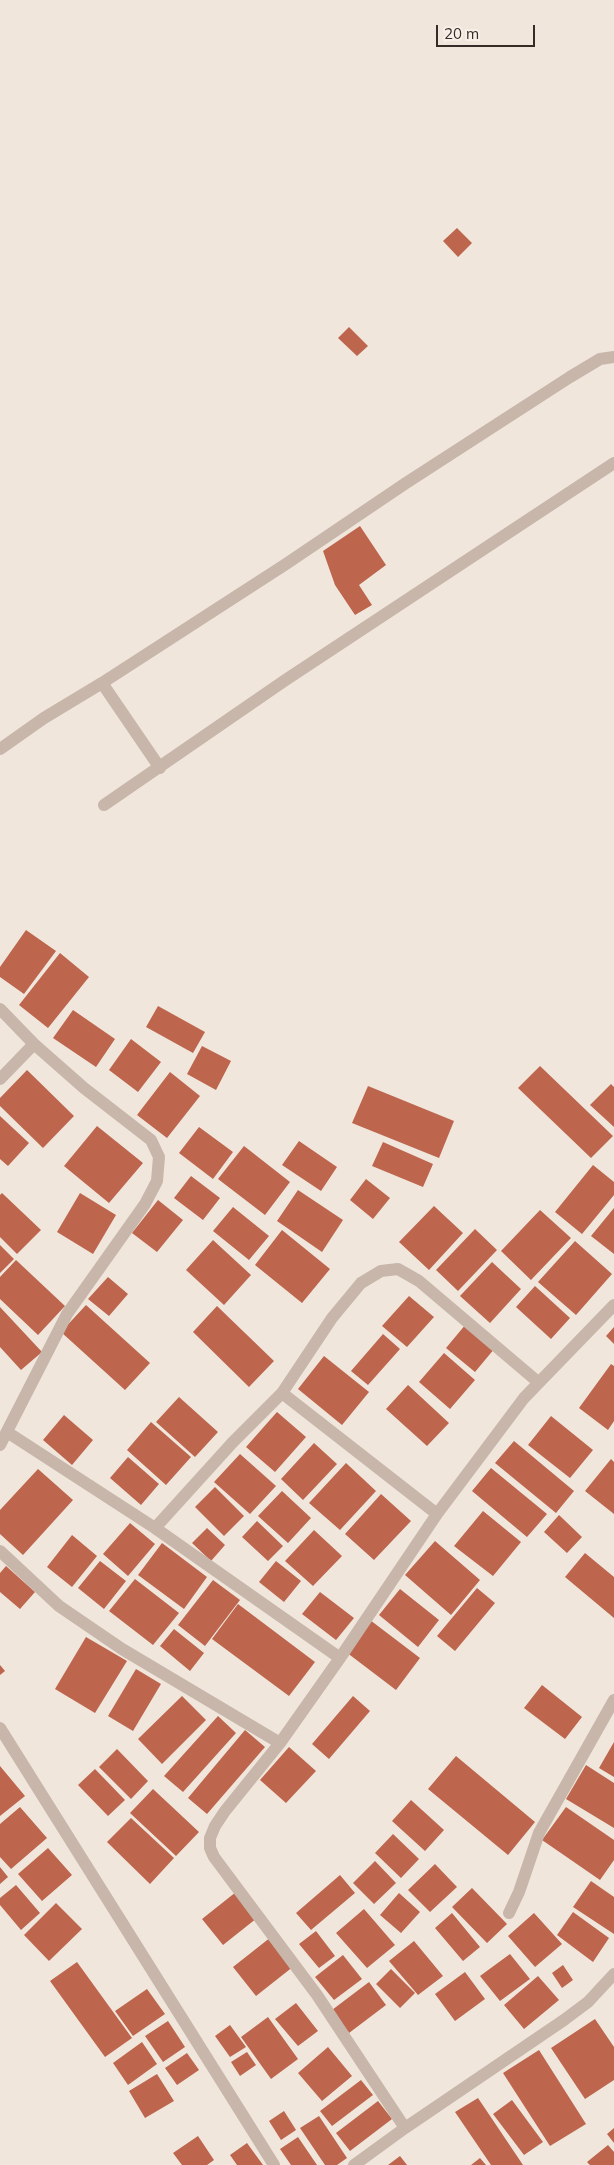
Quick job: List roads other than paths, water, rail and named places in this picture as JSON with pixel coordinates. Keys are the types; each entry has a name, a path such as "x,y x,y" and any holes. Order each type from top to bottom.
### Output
{"street":[{"path":"0,749 44,718 102,683 570,377 600,359 614,357"},
{"path":"104,805 301,670 614,463"},
{"path":"102,683 160,768"},
{"path":"0,1009 34,1044 84,1088 151,1140 159,1157 157,1181 145,1204 66,1314 0,1445"},
{"path":"0,1080 34,1044"},
{"path":"155,1528 233,1442 282,1393 332,1318 361,1283 381,1270 398,1270 419,1281 538,1382"},
{"path":"405,2128 317,1995 225,1873 210,1848 210,1838 215,1826 280,1743 340,1658 437,1514 524,1398 614,1305"},
{"path":"282,1393 437,1514"},
{"path":"7,1432 155,1528 340,1658"},
{"path":"0,1551 60,1606 122,1649 280,1743"},
{"path":"509,1913 519,1892 539,1833 614,1700"},
{"path":"0,1728 274,2165"},
{"path":"354,2165 564,2020 588,2002 614,1974"}]}
